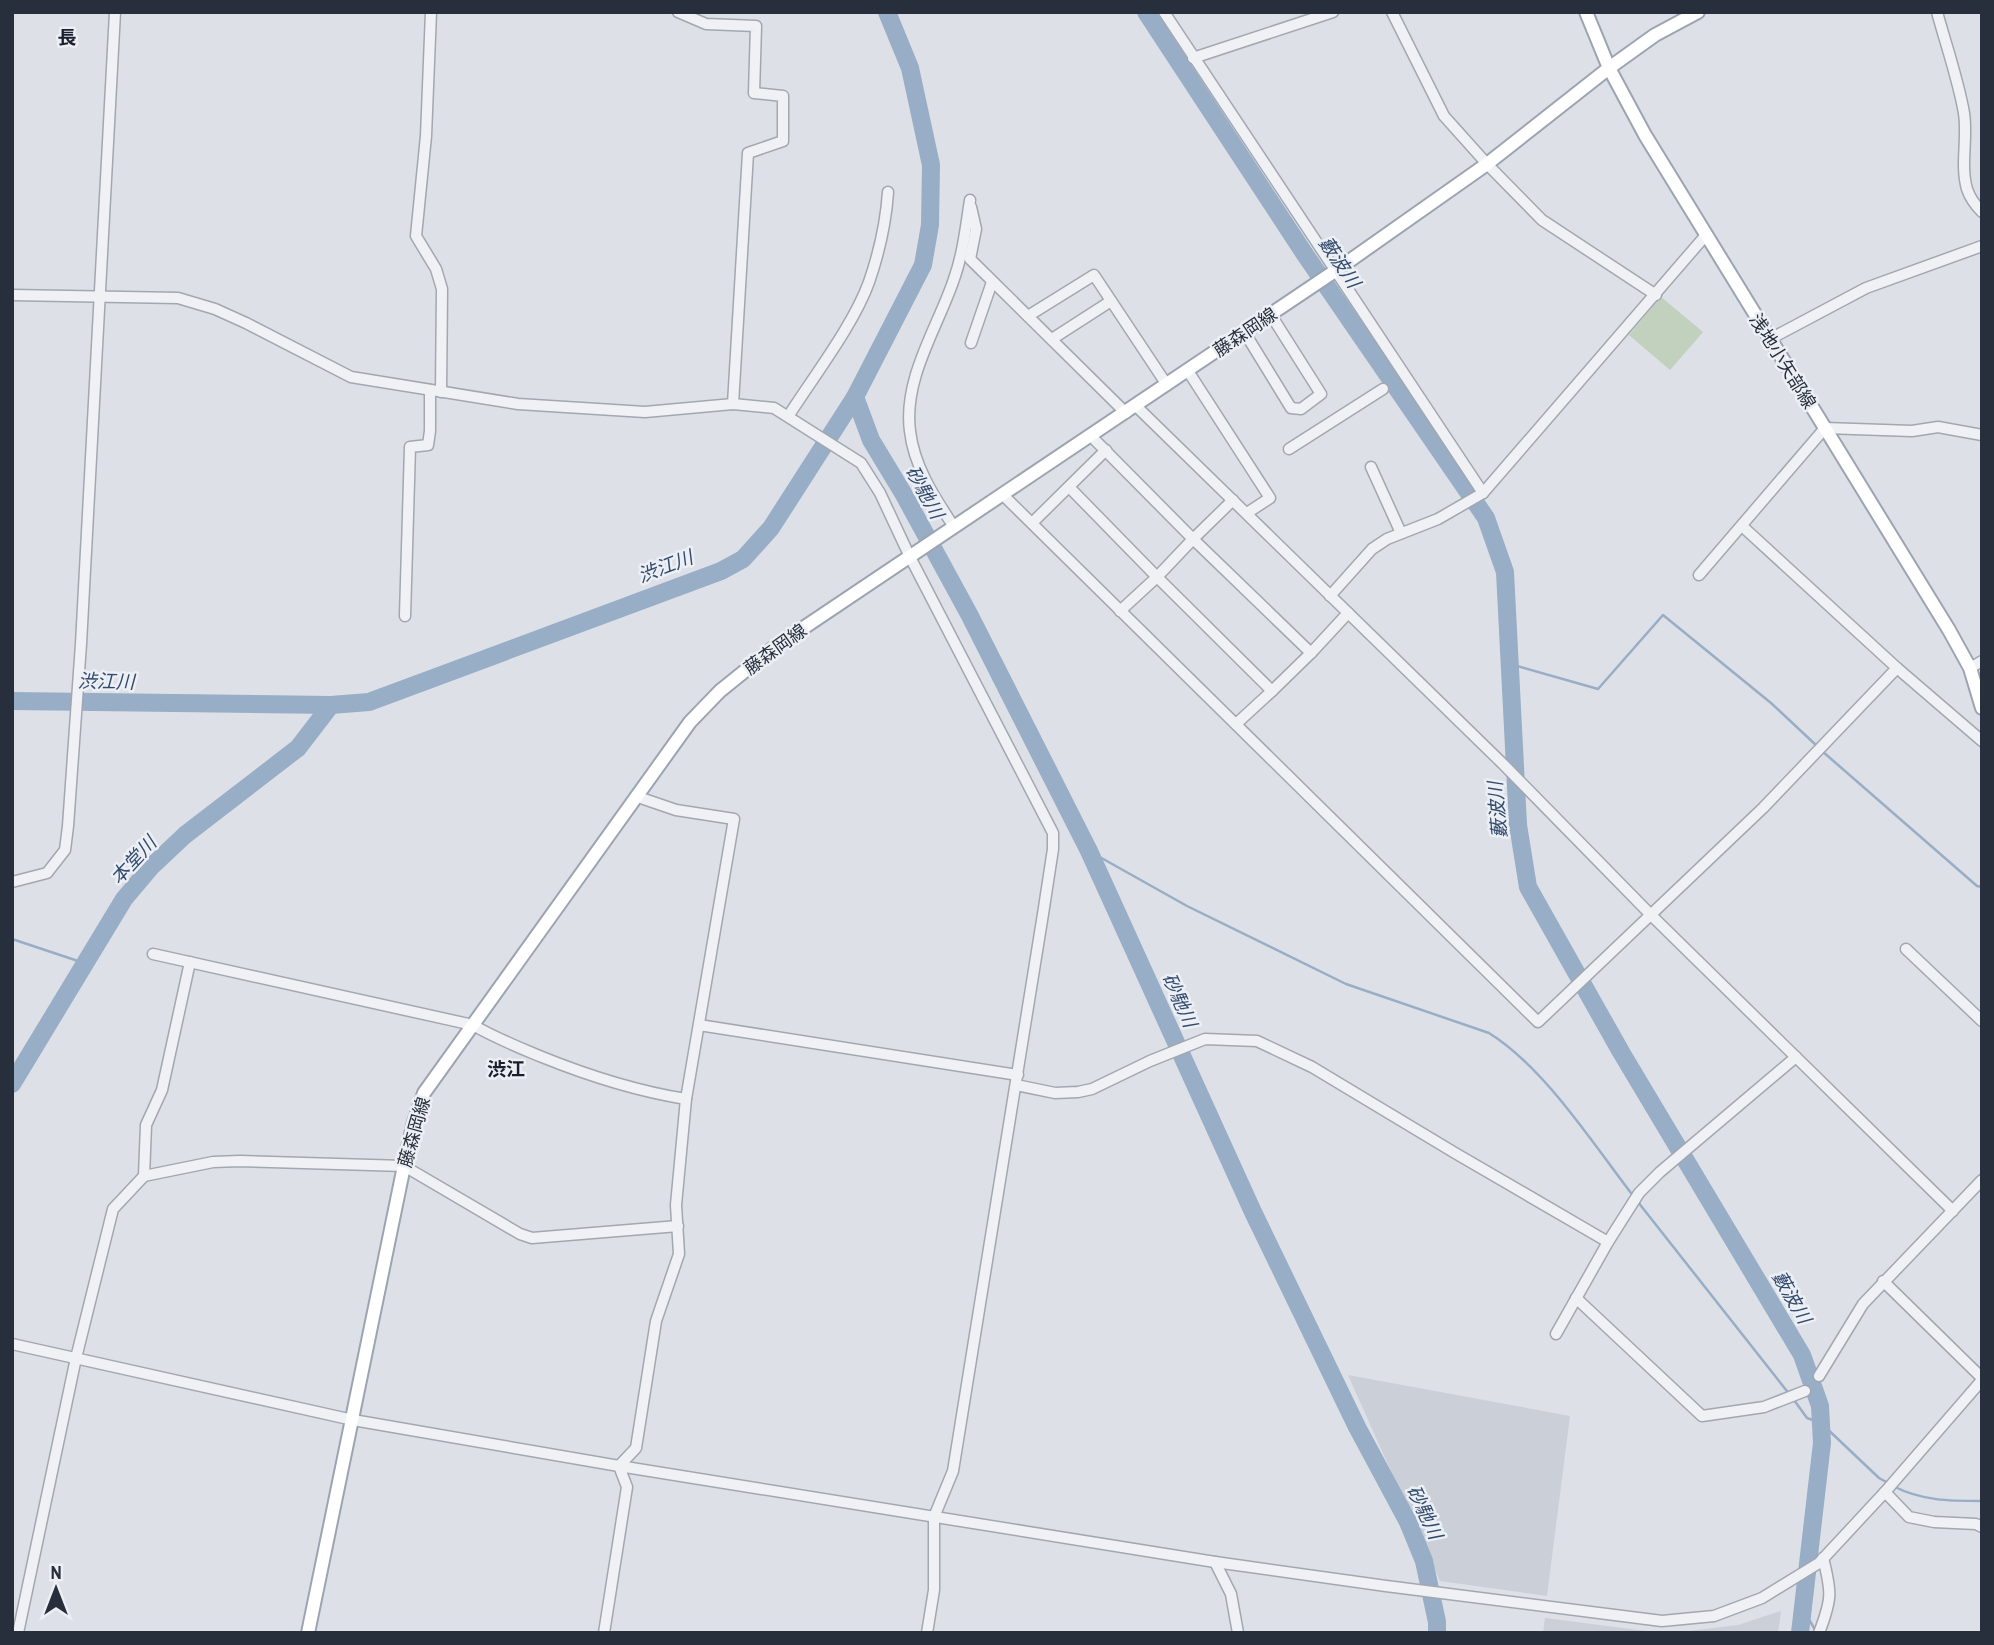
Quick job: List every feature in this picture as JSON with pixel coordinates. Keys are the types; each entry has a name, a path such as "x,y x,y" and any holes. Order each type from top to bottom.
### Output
{"main road":[{"name":"浅地小矢部線","path":"1586,12 1609,68 1645,135 1949,630 1969,668 1982,708"},
{"name":"藤森岡線","path":"308,1633 404,1166 424,1093 690,722 720,691 772,649 1245,333 1487,164 1655,35 1698,12"}],"street":[{"path":"12,882 47,873 65,850 81,644 115,12"},
{"path":"405,616 410,447 428,444 436,391 442,289 436,269 416,236 426,136 431,12"},
{"path":"678,12 706,24 756,26 754,93 783,96 783,141 748,153 733,404"},
{"path":"1164,12 1483,493"},
{"path":"1193,58 1333,12"},
{"path":"1392,12 1444,116 1487,164 1542,220 1656,295"},
{"path":"1937,12 1964,112 1964,174 1967,190 1974,204 1982,212"},
{"path":"789,415 850,320 869,283 886,218 888,192"},
{"path":"954,527 917,461 909,430 911,396 924,354 955,278 970,200 976,229 970,259 992,282 1247,513 1953,1211"},
{"path":"1330,596 1372,549 1387,539 1462,507 1483,493 1706,235"},
{"path":"1770,339 1866,288 1982,246"},
{"path":"1028,316 1094,275 1167,386"},
{"path":"971,343 992,282"},
{"path":"12,295 178,298 215,309 246,323 351,377 517,404 645,412 733,404 774,408 861,463 880,493 1053,833 1053,849 954,1471 934,1517 934,1590 927,1633"},
{"path":"1052,339 1111,300"},
{"path":"1245,333 1291,408 1301,408 1321,394 1271,315"},
{"path":"1188,371 1270,498 1247,513"},
{"path":"1289,449 1383,389"},
{"path":"1699,575 1825,428 1912,431 1938,427 1982,435"},
{"path":"1091,436 1311,653"},
{"path":"1032,523 1106,450"},
{"path":"1371,467 1401,533"},
{"path":"1069,487 1272,691"},
{"path":"1002,494 1538,1022 1763,808 1897,668"},
{"path":"1120,611 1233,500"},
{"path":"1742,526 1897,668 1982,741"},
{"path":"1236,724 1311,653 1348,613"},
{"path":"1969,668 1982,662"},
{"path":"619,1466 636,1448 656,1321 679,1254 676,1205 687,1099 734,819 676,810 638,797"},
{"path":"1906,949 1982,1021"},
{"path":"153,954 473,1025 502,1041 588,1075 643,1092 687,1099"},
{"path":"144,1177 146,1125 162,1090 190,962"},
{"path":"699,1025 1017,1080 1055,1093 1092,1089 1150,1061 1205,1039 1257,1041 1312,1067 1608,1242"},
{"path":"1556,1334 1639,1193 1796,1058"},
{"path":"18,1633 76,1359 111,1214 115,1205 144,1177 213,1162 404,1166 520,1234 532,1238 678,1226"},
{"path":"1819,1376 1863,1304 1982,1180"},
{"path":"12,1344 353,1420 619,1466 1215,1562 1662,1621 1714,1616 1762,1598 1821,1561 1885,1492 1982,1379 1883,1281"},
{"path":"1576,1298 1702,1416 1764,1407 1805,1391"},
{"path":"604,1633 627,1487 619,1466"},
{"path":"1885,1492 1909,1517 1934,1522 1976,1524 1982,1527"},
{"path":"1819,1633 1831,1591 1821,1561"},
{"path":"1215,1562 1231,1594 1238,1633"}],"shaded area":[{"path":"1348,1375 1570,1416 1547,1596 1440,1581"},
{"path":"1781,1611 1778,1633 1672,1633 1738,1625"},
{"path":"1545,1618 1662,1633 1543,1633"}],"green space":[{"path":"1661,297 1703,332 1670,370 1629,335"}],"waterway":[{"name":"渋江川","path":"12,701 331,705 369,702 721,571 743,559 771,528 855,397 923,265 930,225 931,165 910,68 887,12"},
{"name":"藪波川","path":"1146,12 1304,253 1486,518 1505,572 1518,825 1528,887 1621,1052 1802,1355 1820,1406 1822,1443 1800,1633"},
{"name":"砂馳川","path":"855,397 871,440 969,614 1089,851 1253,1212 1357,1427 1408,1522 1424,1561 1437,1633"},
{"path":"1510,664 1598,689 1663,615 1771,703 1817,746"},
{"name":"本堂川","path":"12,1084 124,899 151,867 185,835 298,748 331,705"},
{"path":"1822,751 1977,886 1982,887"},
{"path":"1089,851 1187,906 1346,984 1489,1033 1510,1048 1549,1086 1634,1197"},
{"path":"12,939 84,963"},
{"path":"1638,1202 1790,1395"},
{"path":"1794,1400 1807,1418 1821,1423 1879,1478 1888,1483"},
{"path":"1893,1486 1925,1497 1982,1501"},
{"path":"1804,1611 1817,1633"}],"district":[{"name":"長","path":"67,37"},
{"name":"渋江","path":"506,1069"}]}
